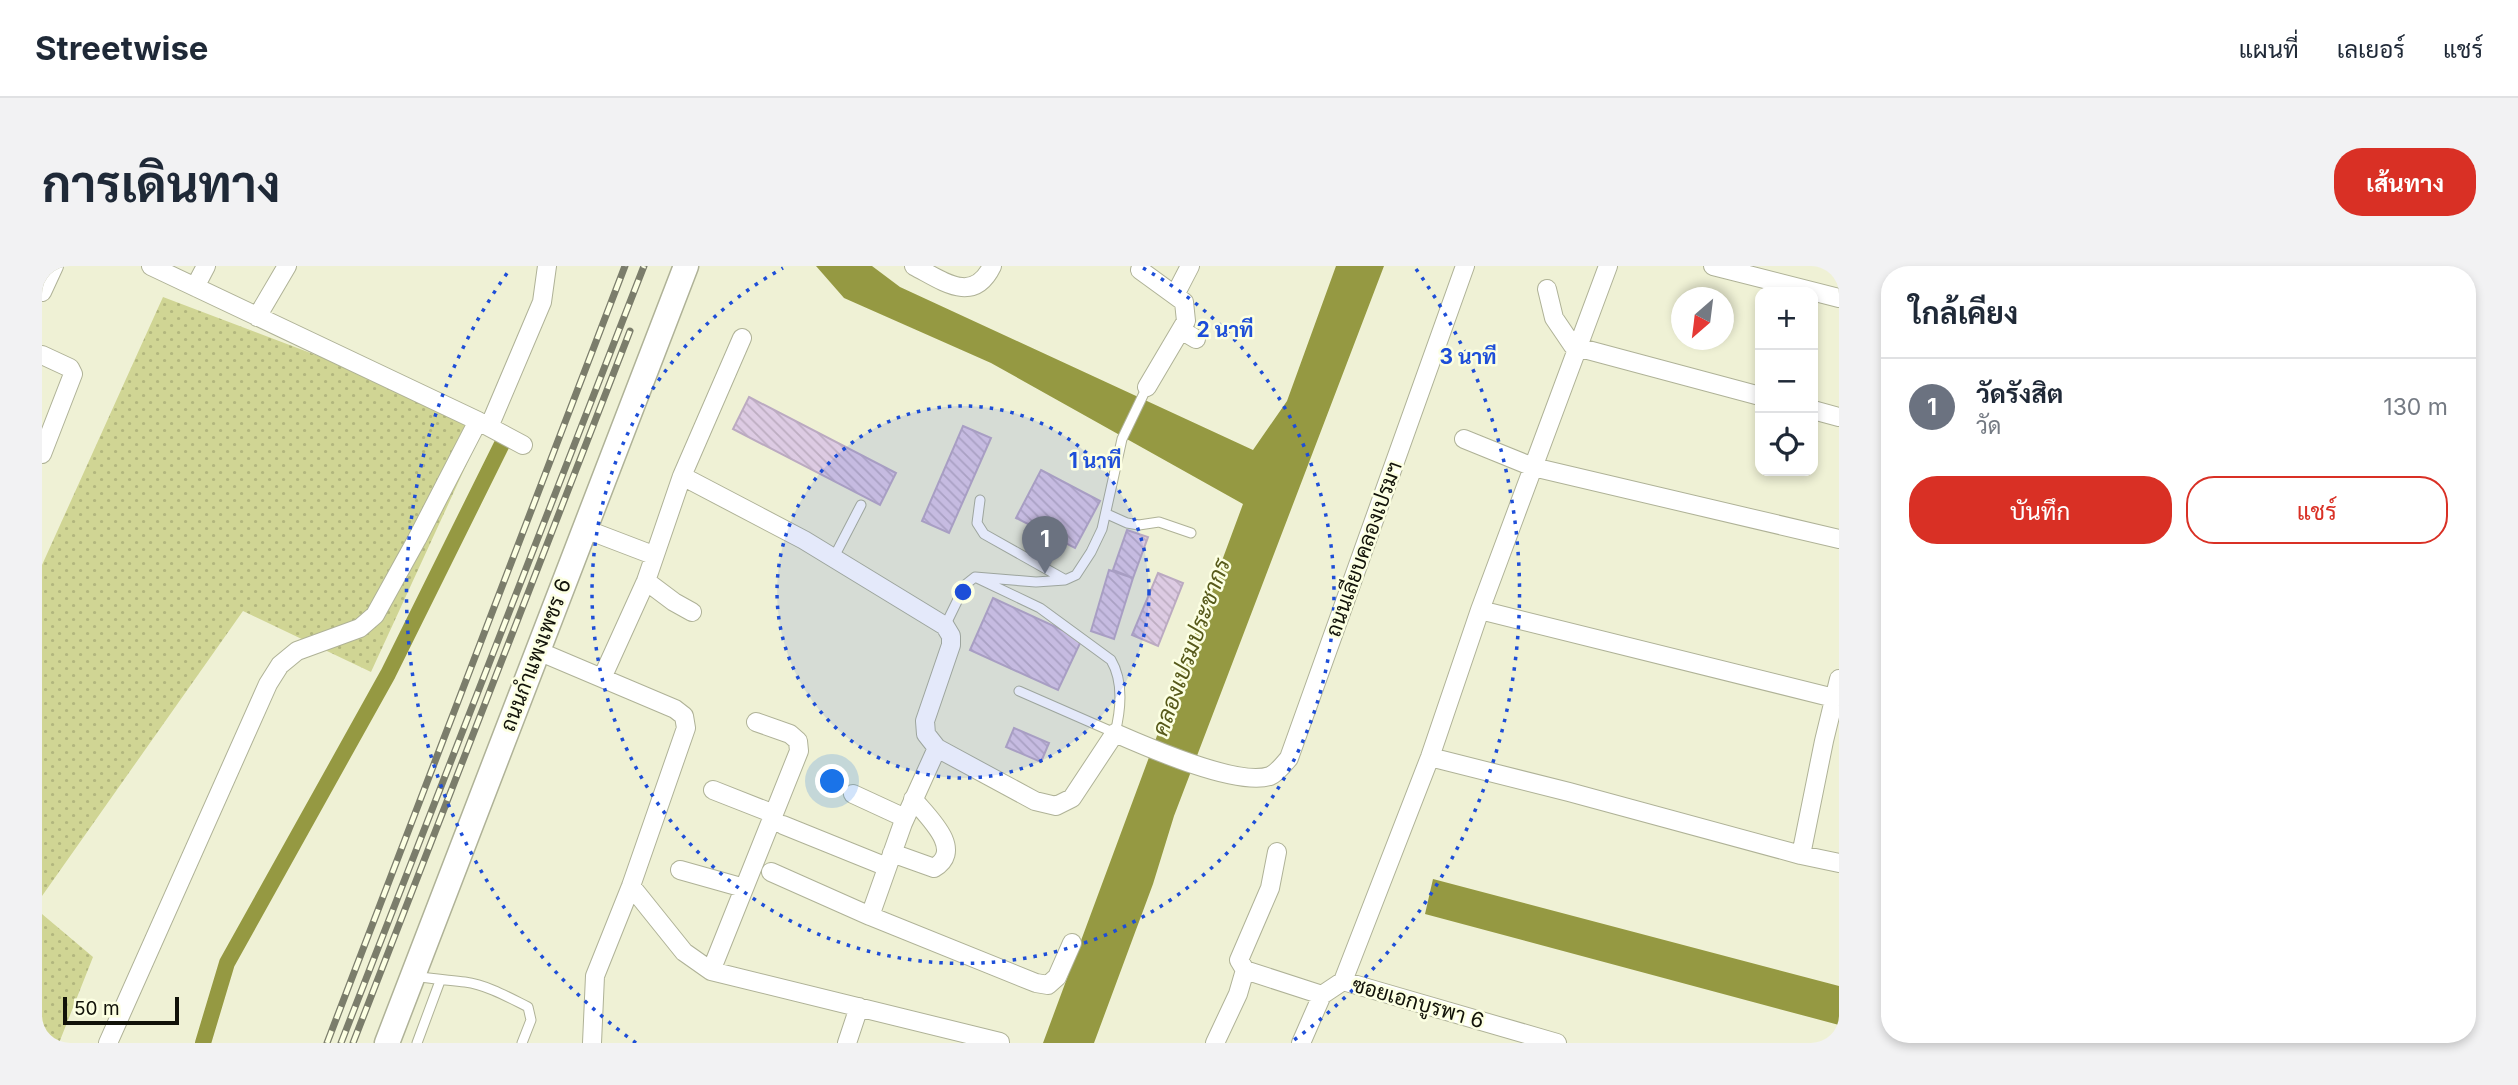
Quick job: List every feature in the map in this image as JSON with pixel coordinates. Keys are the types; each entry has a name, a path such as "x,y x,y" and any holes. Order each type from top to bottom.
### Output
{"main road":[{"name":"ถนนกำแพงเพชร 6","path":"387,1043 686,266"}],"street":[{"path":"42,292 54,266"},
{"path":"151,266 523,445"},
{"path":"195,287 206,266"},
{"path":"257,317 287,266"},
{"path":"108,1043 268,684 280,665 297,652 360,628 375,615 530,335 542,302 547,266"},
{"path":"914,266 952,285 972,288 982,284 992,266"},
{"path":"1175,295 1190,266"},
{"name":"ถนนเลียบคลองเปรมฯ","path":"1115,733 1212,770 1257,778 1272,776 1289,758 1465,266"},
{"path":"1343,981 1430,757 1480,610 1608,266"},
{"path":"1713,266 1839,298"},
{"path":"1140,270 1184,302 1188,335 1147,387"},
{"path":"1547,289 1554,318 1577,348 1755,395"},
{"path":"602,678 646,581 681,476 743,338"},
{"path":"42,355 70,368 74,374 44,445"},
{"path":"1818,411 1839,417"},
{"path":"1464,439 1533,467 1839,540"},
{"path":"681,476 834,557 945,626 951,636 951,645 925,721 926,734 937,748 1035,801 1056,806 1072,798 1115,733"},
{"path":"585,529 653,555"},
{"path":"646,581 692,612"},
{"path":"1480,610 1834,698"},
{"path":"538,650 675,709 684,716 687,728 631,886 595,976 592,1043"},
{"path":"1801,855 1832,742 1834,698 1839,679"},
{"path":"711,971 744,888 779,820 799,751 798,741 790,734 756,722"},
{"path":"870,916 905,818 937,748"},
{"path":"1430,757 1839,863"},
{"path":"713,790 779,820 889,860 934,868 941,864 946,856 946,841 914,799"},
{"path":"853,794 905,818"},
{"path":"1276,852 1270,888 1239,960 1245,970 1322,995 1301,1043"},
{"path":"680,870 744,888"},
{"path":"771,872 870,916 1035,983 1048,985 1057,977 1072,943"},
{"path":"631,886 684,951 711,971 1000,1042"},
{"path":"1215,1043 1238,994 1245,970"},
{"name":"ซอยเอกบูรพา 6","path":"1322,995 1343,981 1558,1043"},
{"path":"847,1043 859,1007"}],"lane":[{"path":"945,626 965,585 975,577 1037,582 1065,580 1076,575 1091,552 1107,514 1122,439 1147,387"},
{"path":"981,500 977,523 984,534 1065,580"},
{"path":"834,557 861,505"},
{"path":"1107,514 1127,523 1139,525 1159,522 1191,533"},
{"path":"975,577 1040,608 1111,660 1117,670 1121,709 1115,733 1019,691"},
{"path":"413,975 488,988 528,1007 531,1020 522,1043"},
{"path":"417,1043 440,981"}],"shaded area":[{"path":"163,297 487,420 371,672 243,611 42,896 42,565"},
{"path":"42,914 93,957 59,1043 42,1043"}],"water":[{"name":"คลองเปรมประชากร","path":"816,266 872,266 900,287 1253,450 1287,401 1336,266 1384,266 1174,816 1153,884 1094,1043 1043,1043 1243,504 991,363 844,298"},
{"path":"1433,879 1839,986 1839,1025 1425,914"}],"building":[{"path":"749,397 896,473 880,505 733,429"},
{"path":"963,426 991,438 949,533 922,521"},
{"path":"1041,470 1100,501 1075,548 1016,518"},
{"path":"1127,530 1148,537 1133,578 1113,570"},
{"path":"1109,570 1133,578 1114,639 1091,631"},
{"path":"1158,573 1183,583 1158,646 1132,635"},
{"path":"993,598 1082,639 1058,690 970,650"},
{"path":"1014,728 1049,743 1041,762 1006,747"}],"waterway":[{"path":"203,1043 227,963 388,674 502,444"}],"railway":[{"path":"327,1043 625,266"},
{"path":"341,1043 644,266"},
{"path":"353,1043 630,331"}],"place":[{"name":"วัดรังสิต","path":"1045,574"}]}
